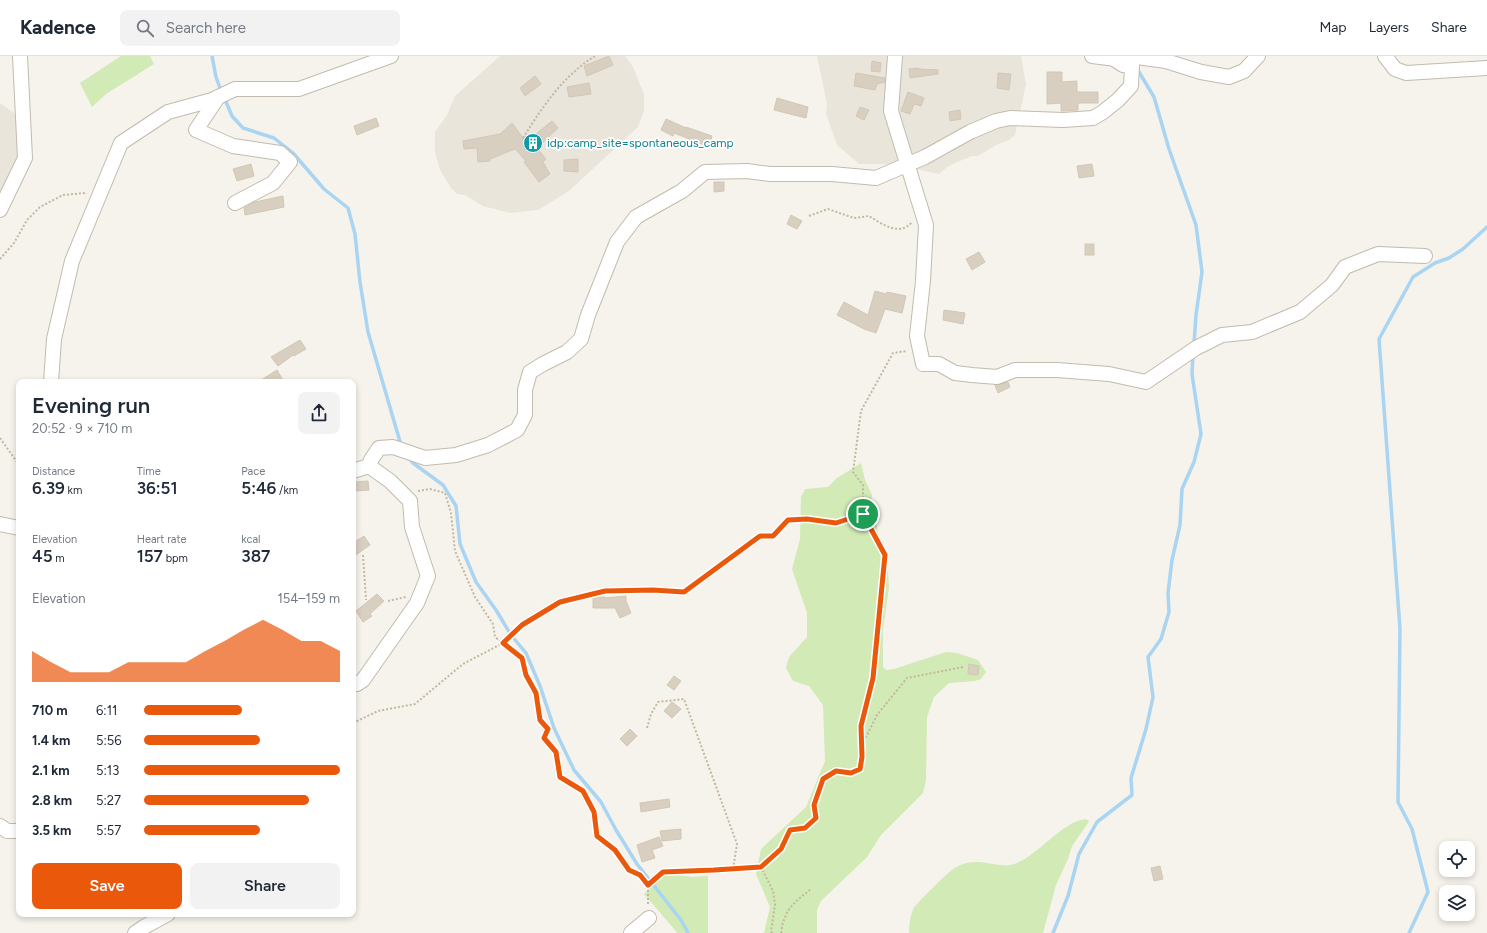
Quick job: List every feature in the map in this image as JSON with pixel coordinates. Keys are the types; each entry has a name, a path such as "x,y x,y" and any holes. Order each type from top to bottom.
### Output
{"street":[{"path":"0,210 25,158 20,56"},
{"path":"51,379 54,339 72,261 96,200 121,143 168,112 218,97 235,89 299,89 391,56"},
{"path":"895,56 891,111 926,225 923,280 917,336 923,364 939,364 955,373 972,375 997,377 1015,370 1057,370 1109,374 1146,382 1196,348 1222,335 1252,332 1300,312 1332,285 1345,267 1378,254 1425,256"},
{"path":"1092,56 1166,61 1201,72 1229,77 1244,70 1258,56"},
{"path":"1385,56 1395,69 1406,73 1487,68"},
{"path":"369,466 379,448 394,447 425,458 456,455 488,445 517,430 524,415 525,390 530,372 567,352 581,339 588,315 617,242 636,217 682,191 705,172 747,171 770,174 832,174 876,178 925,157 970,132 996,120 1010,118 1063,120 1093,118 1118,100 1131,86 1132,66 1123,64 1125,59"},
{"path":"218,97 196,130 233,146 280,153 290,162 273,183 235,203"},
{"path":"356,470 369,466"},
{"path":"356,684 363,680 417,603 428,576 412,527 410,501 390,481 369,466"},
{"path":"0,524 16,527"},
{"path":"0,826 6,832 16,831"},
{"path":"135,933 162,917"},
{"path":"631,933 649,918"}],"path":[{"path":"523,138 560,84 581,64 595,56"},
{"path":"0,259 14,243 27,220 40,207 63,195 85,193 96,200"},
{"path":"809,216 828,209 854,218 869,216 888,227 900,230 909,225 922,209"},
{"path":"648,885 663,872 761,867 781,849 790,830 805,828 816,818 814,805 823,779 836,771 851,773 860,769 862,757 861,726 873,678 885,555 863,514 863,485 853,472 861,411 894,353 920,348"},
{"path":"0,438 16,461"},
{"path":"405,496 413,492 430,489 445,493 451,513 455,551 475,597 493,624 495,637 522,658 526,675 536,693 540,720 548,729 544,738 556,752 560,777 583,791 594,812 597,836 615,850 629,870 640,875 648,885 649,918"},
{"path":"356,722 378,711 415,704 463,664 503,643 522,625 560,602 605,591 653,590 684,592 760,536 773,536 788,520 807,519 836,523 863,514"},
{"path":"363,554 366,600"},
{"path":"862,746 877,715 907,678 963,666"},
{"path":"647,728 651,714 658,702 684,699 737,844 733,869"},
{"path":"761,867 773,891 775,905 771,930 772,933"},
{"path":"781,933 788,911 795,902 811,889"}],"shaded area":[{"path":"500,56 625,56 632,65 644,94 644,111 638,127 569,191 538,210 510,213 483,206 465,195 457,194 451,188 440,170 435,152 435,132 447,115 455,96"},
{"path":"817,56 1021,56 1026,84 1015,135 1009,140 996,145 978,156 972,156 947,167 939,174 891,164 859,164 837,145 826,114 827,104"},
{"path":"0,103 23,119 25,158 0,209"}],"green space":[{"path":"121,56 150,56 154,64 106,94 92,107 80,83"},
{"path":"861,463 865,480 872,495 871,514 876,524 888,571 889,588 883,629 883,667 886,670 894,669 946,652 957,653 978,660 986,672 981,679 975,681 949,683 934,697 927,717 926,780 923,793 881,835 867,857 821,901 817,910 817,933 764,933 770,907 756,874 761,849 806,807 825,761 823,705 809,686 793,681 786,668 789,657 807,637 807,613 792,569 800,539 801,497 805,489 828,487 837,478"},
{"path":"1086,819 1089,821 1072,846 1068,859 1056,885 1043,933 909,933 913,909 954,868 972,862 1012,865 1034,853 1069,825"},
{"path":"666,873 692,877 708,876 708,933 677,933 644,894"}],"building":[{"path":"609,56 613,65 587,76 584,66"},
{"path":"872,61 881,63 880,72 871,71"},
{"path":"918,68 938,70 938,74 910,78 909,69"},
{"path":"1047,72 1062,72 1062,82 1077,81 1077,92 1098,92 1098,103 1078,103 1078,110 1063,111 1061,111 1061,103 1047,104"},
{"path":"856,73 885,78 885,82 877,84 875,90 854,86"},
{"path":"998,73 1011,74 1009,90 997,88"},
{"path":"535,76 541,84 525,96 520,88"},
{"path":"589,83 591,94 569,97 567,87"},
{"path":"908,92 924,98 921,106 914,104 910,114 901,111"},
{"path":"777,98 808,107 806,118 774,110"},
{"path":"860,107 869,110 864,120 856,116"},
{"path":"960,110 961,119 950,121 949,112"},
{"path":"376,118 379,126 357,135 354,126"},
{"path":"666,119 686,128 712,136 709,147 674,133 673,136 661,130"},
{"path":"552,121 558,128 537,148 546,159 543,162 550,174 539,182 524,162 526,161 515,149 490,159 490,161 478,162 477,148 464,149 463,141 500,134 512,123 526,142"},
{"path":"578,159 578,172 564,171 564,160"},
{"path":"251,164 254,176 237,181 233,169"},
{"path":"1092,164 1094,176 1079,178 1077,166"},
{"path":"714,182 724,182 724,191 714,192"},
{"path":"283,196 284,207 245,215 244,208 255,202"},
{"path":"791,215 802,221 797,229 787,224"},
{"path":"1085,244 1094,244 1094,255 1085,255"},
{"path":"979,252 985,262 972,270 966,259"},
{"path":"875,291 886,294 887,292 906,296 902,313 885,309 876,333 864,329 837,315 844,302 868,315"},
{"path":"944,310 965,313 963,324 943,320"},
{"path":"300,340 306,349 294,356 293,355 278,366 271,357"},
{"path":"277,370 282,379 263,379"},
{"path":"1008,382 1010,387 998,393 995,385"},
{"path":"368,481 369,490 356,491 356,482"},
{"path":"364,536 370,545 356,555 356,541"},
{"path":"377,594 384,601 370,614 372,616 363,622 356,611"},
{"path":"626,596 626,601 631,613 620,618 615,608 593,608 593,597 605,598"},
{"path":"969,664 979,666 978,675 968,674"},
{"path":"674,676 681,681 674,690 667,685"},
{"path":"672,702 681,709 672,718 664,711"},
{"path":"630,729 637,736 627,746 620,739"},
{"path":"669,799 670,807 641,812 640,803"},
{"path":"681,829 681,839 662,841 660,831"},
{"path":"659,837 663,846 652,850 655,858 642,862 637,845"},
{"path":"1160,866 1163,879 1154,881 1151,868"}],"waterway":[{"path":"212,56 216,77 221,91"},
{"path":"1136,67 1154,97 1169,149 1196,225 1202,272 1196,315 1194,344"},
{"path":"224,97 232,116 243,128 274,138 293,153 324,189 348,208 355,234 360,282 368,332 401,445"},
{"path":"1409,933 1428,892 1412,829 1398,802 1400,629 1379,339 1413,277 1435,263 1449,258 1463,249 1487,227"},
{"path":"1053,933 1068,896 1079,854 1097,822 1132,795 1131,778 1146,729 1153,697 1148,657 1161,639 1169,612 1168,593 1172,560 1180,525 1182,489 1194,462 1201,434 1192,374 1193,354"},
{"path":"408,457 413,463 443,485 456,506 460,544 476,582 496,610 511,635 526,653 540,686 554,728 574,770 601,802 637,864 681,920 688,933"}],"place":[{"name":"idp:camp_site=spontaneous_camp","path":"533,143"}],"route":[{"path":"863,514 885,555 873,678 861,726 862,757 860,769 851,773 836,771 823,779 814,805 816,818 805,828 790,830 781,849 761,867 663,872 648,885 640,875 629,870 615,850 597,836 594,812 583,791 560,777 556,752 544,738 548,729 540,720 536,693 526,675 522,658 503,643 522,625 560,602 605,591 653,590 684,592 760,536 773,536 788,520 807,519 836,523 863,514"}]}
